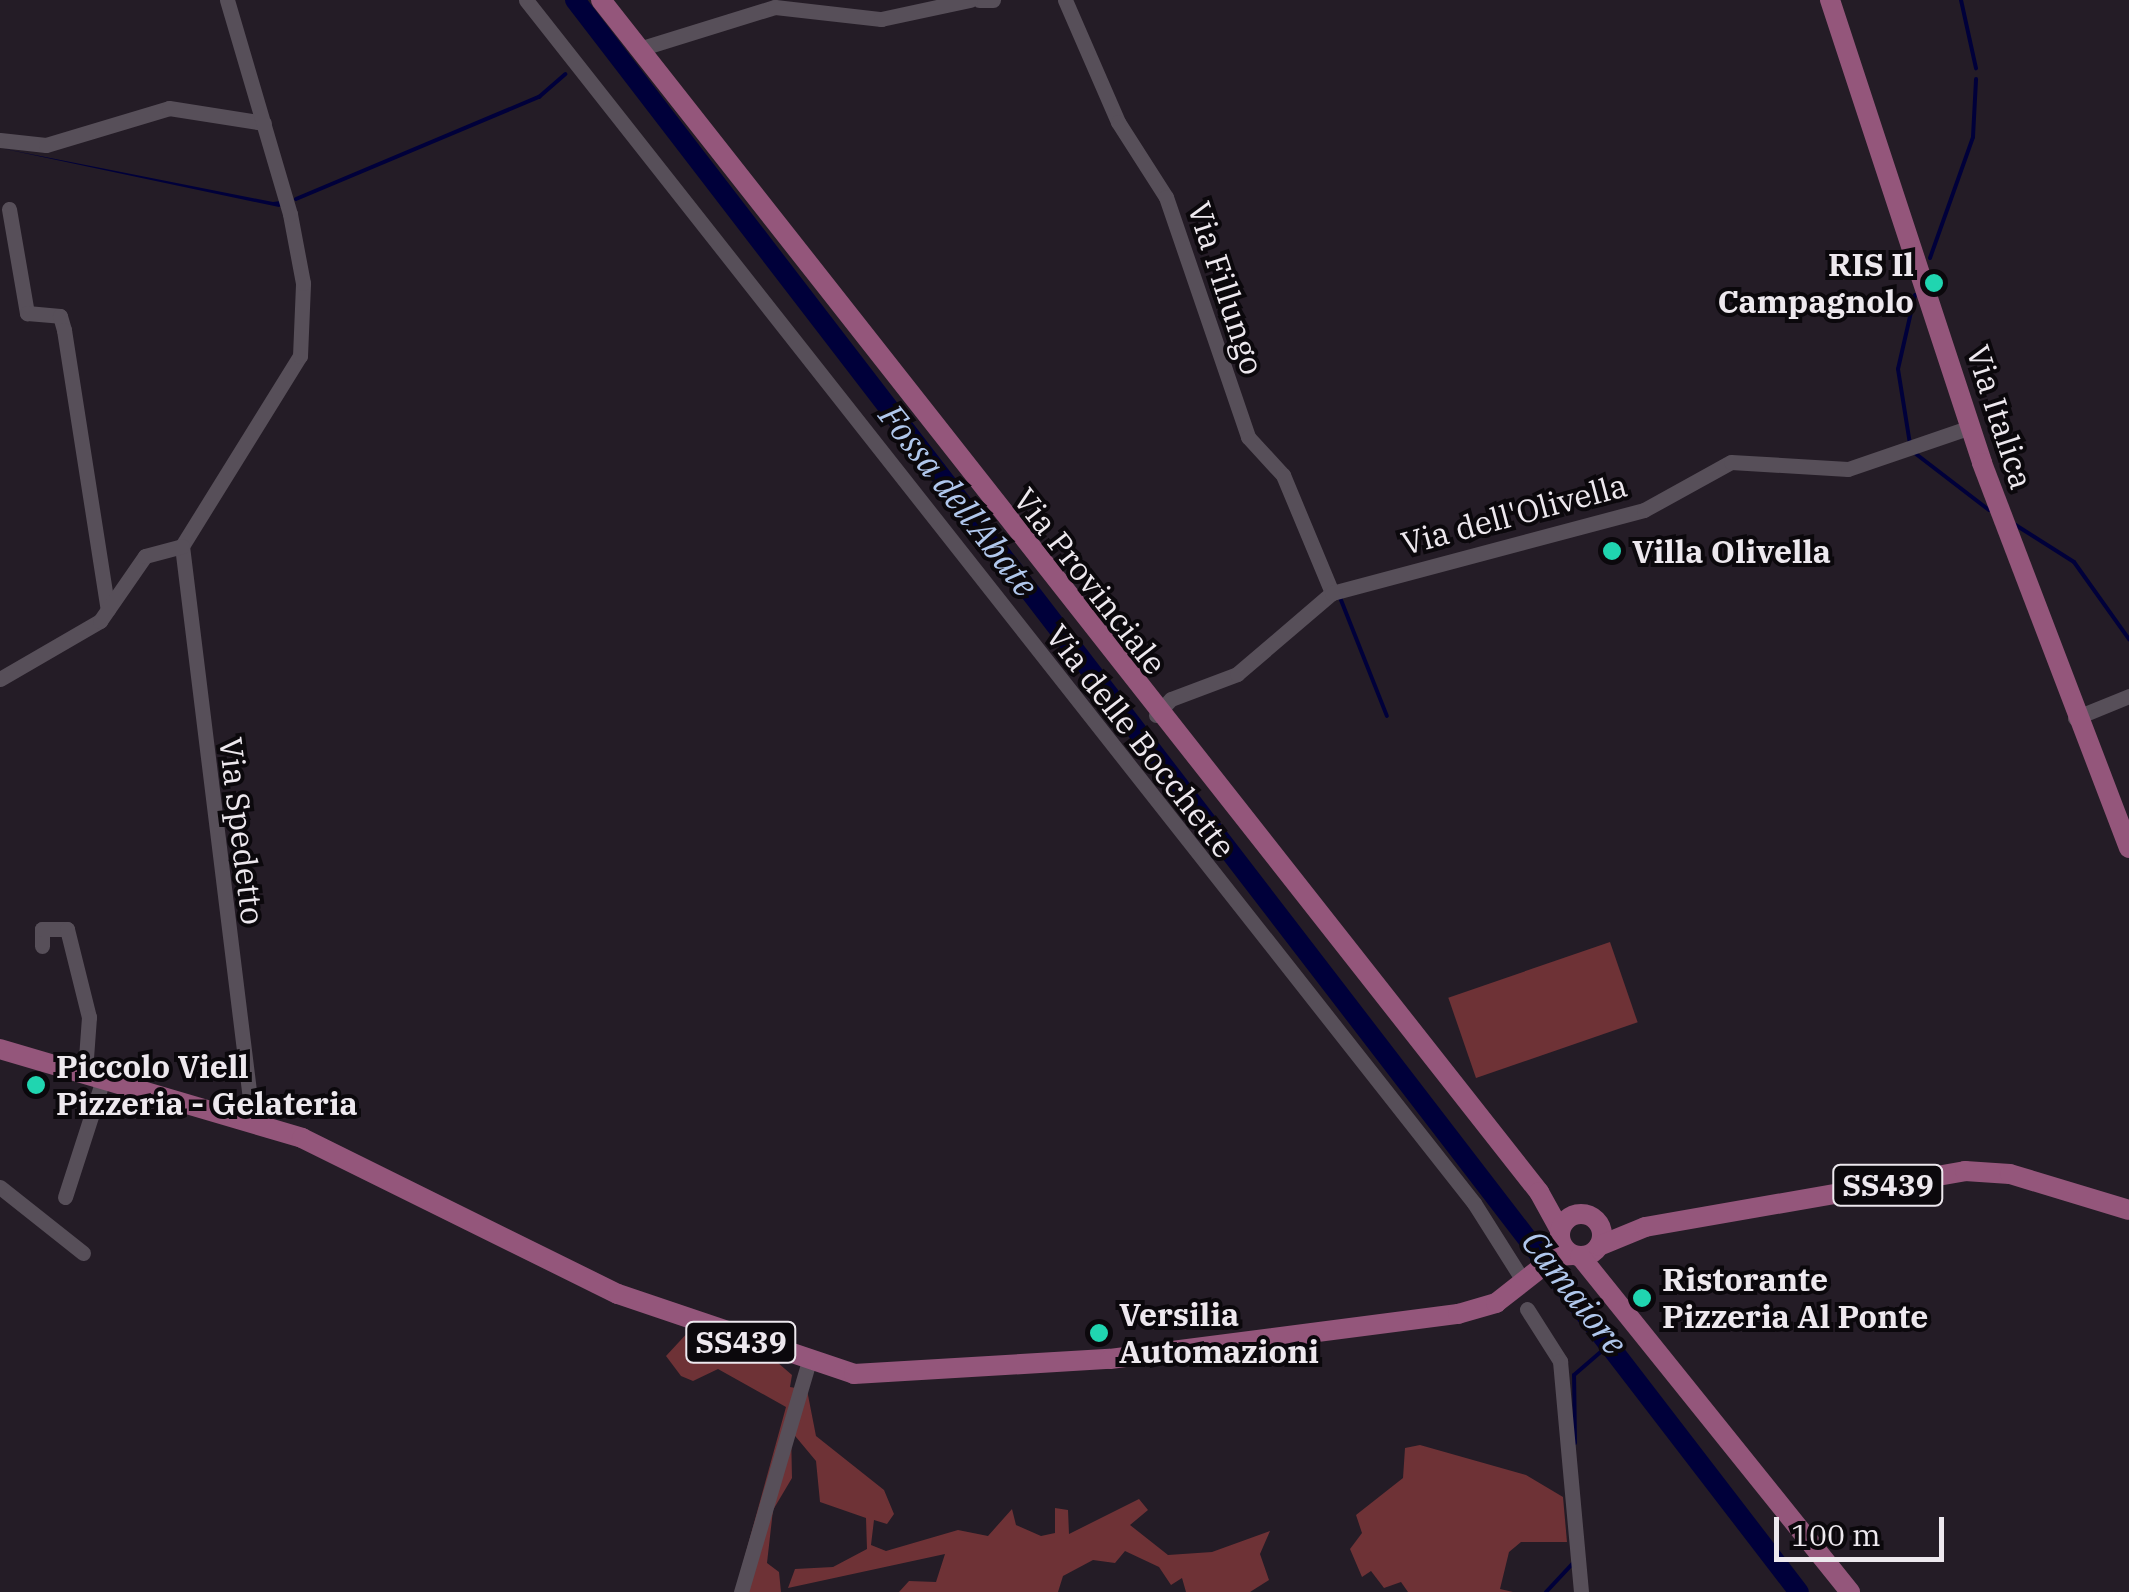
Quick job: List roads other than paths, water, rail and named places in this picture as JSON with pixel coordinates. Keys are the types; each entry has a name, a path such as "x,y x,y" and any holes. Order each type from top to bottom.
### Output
{"main road":[{"name":"Via Provinciale","path":"601,0 1156,715 1539,1192 1575,1247 1603,1276 1850,1592"},
{"name":"Via Italica","path":"1830,0 1971,427 2076,718 2129,848"},
{"name":"SS439","path":"0,1049 254,1123 353,1161 618,1294 808,1365 902,1377 1110,1359 1472,1311 1575,1247 1645,1227 1978,1171 2129,1210"},
{"name":"Via Provinciale","path":"1539,1192 1588,1216 1645,1227"},
{"path":"1575,1247 1588,1216"},
{"path":"1575,1247 1588,1216"}],"street":[{"path":"0,679 108,610 145,556 182,546 300,356 304,283 290,214 227,0"},
{"name":"Via delle Bocchette","path":"526,0 1474,1203 1560,1361 1581,1592"},
{"path":"639,49 775,7 881,19 945,2 970,0"},
{"path":"979,0 993,0"},
{"name":"Via Fillungo","path":"1065,0 1118,122 1166,197 1248,437 1289,486 1332,592"},
{"path":"0,140 46,145 169,108 264,123"},
{"path":"10,209 27,313 60,316 64,330 108,610"},
{"name":"Via dell'Olivella","path":"1156,715 1171,698 1238,674 1332,592 1644,510 1731,462 1848,469 1971,427"},
{"name":"Via Spedetto","path":"182,546 254,1123"},
{"path":"2076,718 2129,696"},
{"path":"42,946 42,930 68,928 89,1018 94,1076 65,1197"},
{"path":"0,1187 83,1252"},
{"path":"741,1592 808,1365"}],"waterway":[{"name":"Fossa dell'Abate","path":"575,0 1799,1592"},
{"path":"1961,0 1976,68"},
{"path":"296,199 539,97 565,74"},
{"path":"1930,258 1973,137 1976,79"},
{"path":"1910,444 1898,369 1915,295"},
{"path":"1916,454 1989,510"},
{"path":"2014,524 2074,562 2129,639"},
{"path":"1339,595 1387,716"},
{"name":"Camaiore","path":"1575,1443 1574,1375 1611,1343"},
{"path":"1546,1592 1575,1561"}],"place":[{"name":"RIS Il Campagnolo","path":"1934,283"},
{"name":"Villa Olivella","path":"1612,551"},
{"name":"Piccolo Viell Pizzeria - Gelateria","path":"36,1085"},
{"name":"Ristorante Pizzeria Al Ponte","path":"1642,1298"},
{"name":"Versilia Automazioni","path":"1099,1333"}]}
